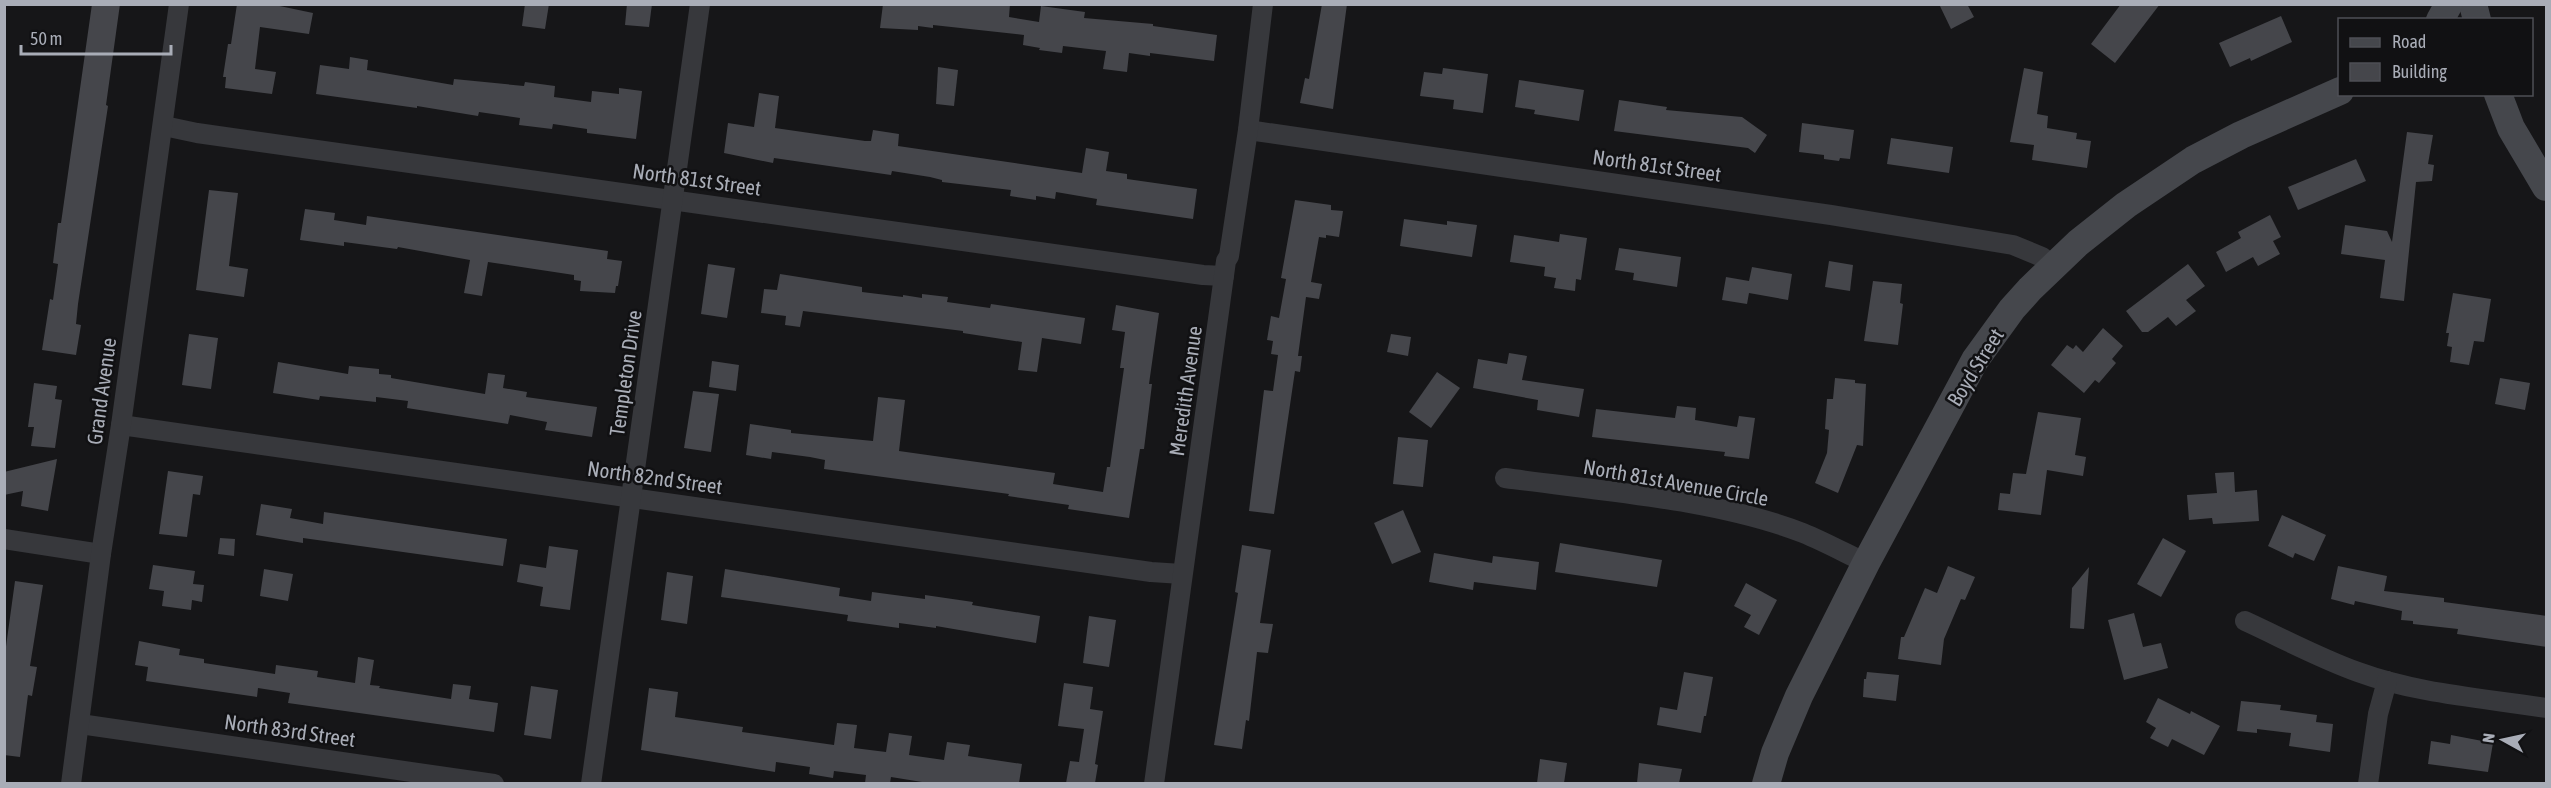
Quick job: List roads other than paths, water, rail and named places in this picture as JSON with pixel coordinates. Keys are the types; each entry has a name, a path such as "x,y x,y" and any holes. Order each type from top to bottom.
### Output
{"street":[{"name":"Grand Avenue","path":"71,783 101,554 164,126 179,4"},
{"name":"Templeton Drive","path":"591,783 700,4"},
{"name":"Meredith Avenue","path":"1154,783 1224,276 1248,130 1263,4"},
{"path":"2441,18 2449,4"},
{"name":"Boyd Street","path":"1766,783 1775,753 1798,696 1866,563 1975,360 2012,309 2078,243 2126,205 2193,160 2241,135 2338,92"},
{"path":"2499,96 2511,128 2547,187"},
{"name":"North 81st Street","path":"164,126 197,133 1203,275 1224,276"},
{"name":"North 81st Street","path":"1248,130 1831,215 2013,245 2042,257 2054,266"},
{"name":"North 82nd Street","path":"121,425 1151,572 1182,574"},
{"name":"North 81st Avenue Circle","path":"1505,478 1678,502 1742,515 1803,533 1866,563"},
{"path":"4,539 101,554"},
{"path":"2245,621 2357,672 2387,681 2414,688 2547,708"},
{"path":"2368,783 2378,714 2387,681"},
{"name":"North 83rd Street","path":"80,724 494,783"}]}
